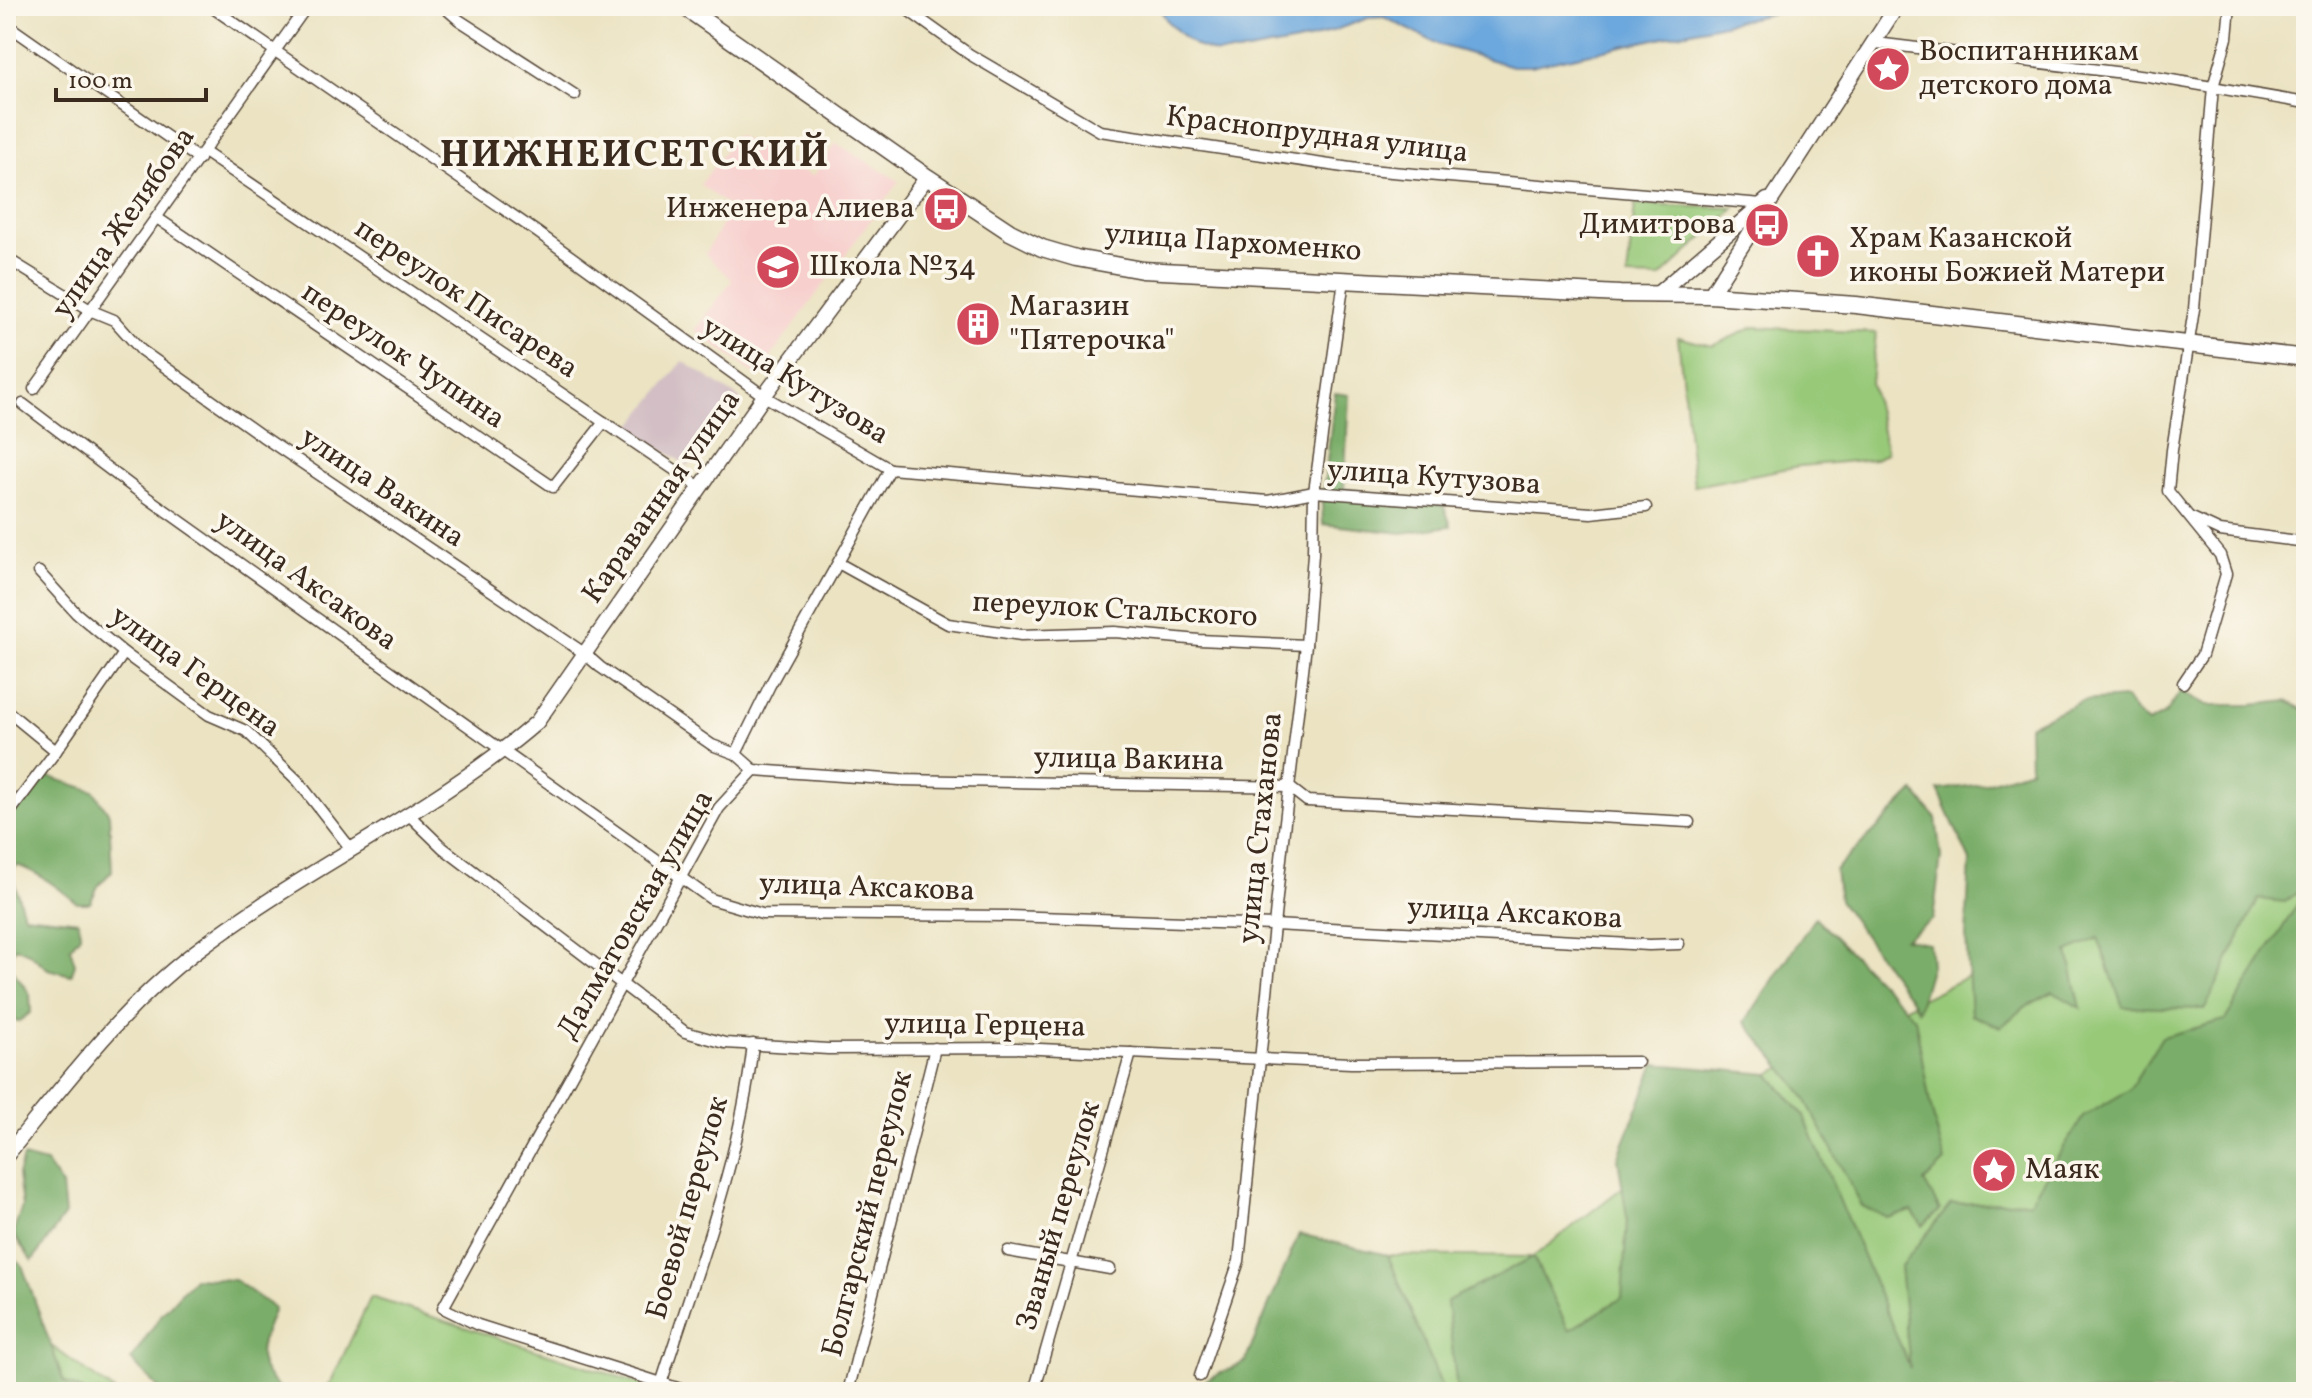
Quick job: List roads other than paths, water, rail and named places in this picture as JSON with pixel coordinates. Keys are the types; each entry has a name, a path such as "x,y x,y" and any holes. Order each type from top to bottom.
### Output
{"main road":[{"name":"улица Пархоменко","path":"683,6 1010,232 1042,248 1076,258 1142,270 1710,295 1856,305 2306,358"}],"street":[{"path":"6,21 15,6"},
{"name":"улица Кутузова","path":"210,6 537,232 764,396 890,469 1268,501 1314,492 1591,513 1646,507"},
{"name":"улица Желябова","path":"34,389 307,6"},
{"path":"443,6 459,20 575,95"},
{"name":"Краснопрудная улица","path":"902,6 969,54 1100,131 1357,169 1762,204"},
{"path":"1710,295 1876,43 1897,6"},
{"path":"2183,683 2202,655 2226,574 2220,555 2168,491 2194,309 2213,87 2227,38 2230,6"},
{"name":"переулок Писарева","path":"6,21 700,487"},
{"path":"1876,43 2148,76 2306,103"},
{"name":"Караванная улица","path":"6,1156 106,1033 144,994 195,951 272,898 409,815 503,751 537,722 764,396 927,177"},
{"path":"1656,295 1779,190"},
{"name":"переулок Чупина","path":"157,218 553,487 604,422"},
{"name":"улица Вакина","path":"7,260 92,311 114,320 141,350 262,436 584,653 712,745 736,754"},
{"name":"улица Стаханова","path":"1200,1376 1239,1261 1306,645 1314,492 1344,280"},
{"name":"улица Аксакова","path":"23,404 138,491 711,899 762,914 1009,916 1679,944"},
{"path":"736,754 770,685 840,564 890,469"},
{"path":"2190,517 2220,531 2306,542"},
{"name":"переулок Стальского","path":"840,564 948,624 1021,635 1115,632 1306,645"},
{"name":"улица Герцена","path":"39,572 76,613 124,653 209,715 246,731 298,781 351,849"},
{"path":"13,808 124,653"},
{"path":"6,710 56,751"},
{"name":"Далматовская улица","path":"661,1384 478,1325 443,1308 719,808 754,770 736,754"},
{"name":"улица Вакина","path":"754,770 900,780 1289,787 1307,801 1689,822"},
{"name":"улица Герцена","path":"409,815 443,848 685,1032 725,1043 828,1049 1017,1048 1351,1063 1638,1062"},
{"name":"Боевой переулок","path":"661,1384 721,1195 748,1090 753,1044"},
{"name":"Болгарский переулок","path":"848,1392 935,1048"},
{"name":"Званый переулок","path":"1034,1392 1131,1053"},
{"path":"1008,1251 1110,1269"},
{"path":"661,1384 690,1392"}],"water":[{"path":"1158,6 1806,6 1531,66 1512,66 1440,45 1384,17 1368,18 1308,40 1237,53 1216,53 1186,39 1168,22"}],"place":[{"name":"Воспитанникам детского дома","path":"1888,69"},
{"name":"Инженера Алиева","path":"946,209"},
{"name":"Димитрова","path":"1767,225"},
{"name":"Храм Казанской иконы Божией Матери","path":"1818,256"},
{"name":"Школа №34","path":"778,267"},
{"name":"Магазин \"Пятерочка\"","path":"978,324"},
{"name":"Маяк","path":"1994,1170"}],"district":[{"name":"НИЖНЕИСЕТСКИЙ","path":"635,156"}]}
